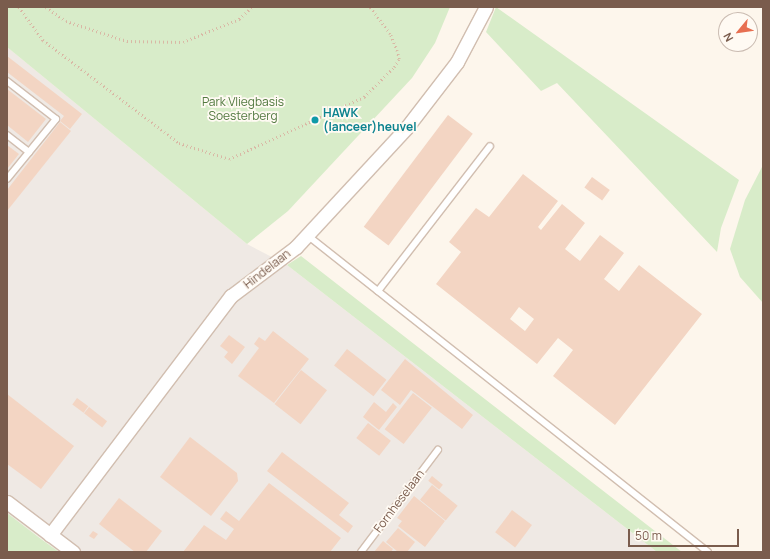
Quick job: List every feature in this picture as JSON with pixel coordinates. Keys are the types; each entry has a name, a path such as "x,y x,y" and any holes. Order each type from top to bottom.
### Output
{"street":[{"name":"Hindelaan","path":"50,535 231,296 307,235 407,127 457,62 486,7"},
{"path":"7,502 73,552"}],"lane":[{"path":"7,81 56,119 7,179"},
{"path":"7,135 29,152"},
{"path":"378,291 490,146"},
{"path":"307,235 708,552"},
{"name":"Fornheselaan","path":"360,552 438,450"}],"path":[{"path":"19,7 43,40 179,144 229,159 364,97 394,67 399,59 397,51 390,34 370,7"},
{"path":"46,7 66,21 127,42 183,42 239,19 252,7"}],"shaded area":[{"path":"7,47 247,244 287,265 657,552 59,552 7,513"}],"green space":[{"name":"Park Vliegbasis Soesterberg","path":"7,7 450,7 435,43 412,78 288,211 247,244 7,47"},
{"path":"496,7 739,180 721,228 717,252 557,83 541,91 486,32"},
{"path":"763,165 763,303 740,277 730,249 745,200"},
{"path":"301,256 682,552 657,552 287,265"},
{"path":"7,513 41,539 59,552 7,552"}],"building":[{"path":"7,56 82,114 70,129 60,121 64,116 7,72"},
{"path":"7,89 46,119 28,142 7,125"},
{"path":"448,115 473,134 389,245 364,227"},
{"path":"60,122 71,131 7,211 7,190"},
{"path":"7,145 19,154 7,169"},
{"path":"523,174 558,201 538,227 541,230 562,204 585,223 565,249 580,261 600,235 624,253 604,279 619,291 639,265 702,314 615,425 553,376 573,350 558,338 537,364 436,284 461,252 449,242 476,208 489,217","holes":["519,307 534,319 525,331 510,319"]},
{"path":"592,177 610,190 602,200 584,188"},
{"path":"273,331 309,359 274,403 238,376 259,348 254,344 259,337 265,341"},
{"path":"229,335 245,347 232,364 224,357 228,352 220,346"},
{"path":"347,349 386,380 373,396 334,366"},
{"path":"405,359 473,415 462,429 411,390 400,405 381,390"},
{"path":"301,370 327,390 301,424 275,404"},
{"path":"413,393 432,408 404,444 385,429"},
{"path":"7,394 74,446 41,489 7,464"},
{"path":"77,398 88,406 84,413 72,404"},
{"path":"374,402 386,412 393,403 397,407 379,430 363,417"},
{"path":"89,407 107,421 102,427 84,413"},
{"path":"368,423 391,441 379,456 356,438"},
{"path":"190,437 237,473 238,481 211,516 160,477"},
{"path":"282,452 349,503 339,515 353,526 348,533 267,471"},
{"path":"432,476 443,485 439,489 428,481"},
{"path":"269,483 341,538 330,552 183,552 204,525 226,540 234,529 220,519 226,511 239,521"},
{"path":"432,485 458,506 446,521 420,500"},
{"path":"414,496 445,521 425,547 398,526 402,521 397,518"},
{"path":"119,498 162,531 146,552 135,552 99,524"},
{"path":"512,510 532,525 515,547 495,532"},
{"path":"398,528 415,542 407,552 398,552 386,542"},
{"path":"93,531 98,534 94,539 89,536"},
{"path":"383,541 393,549 391,552 374,552"}],"place":[{"name":"HAWK (lanceer)heuvel","path":"315,120"}]}
